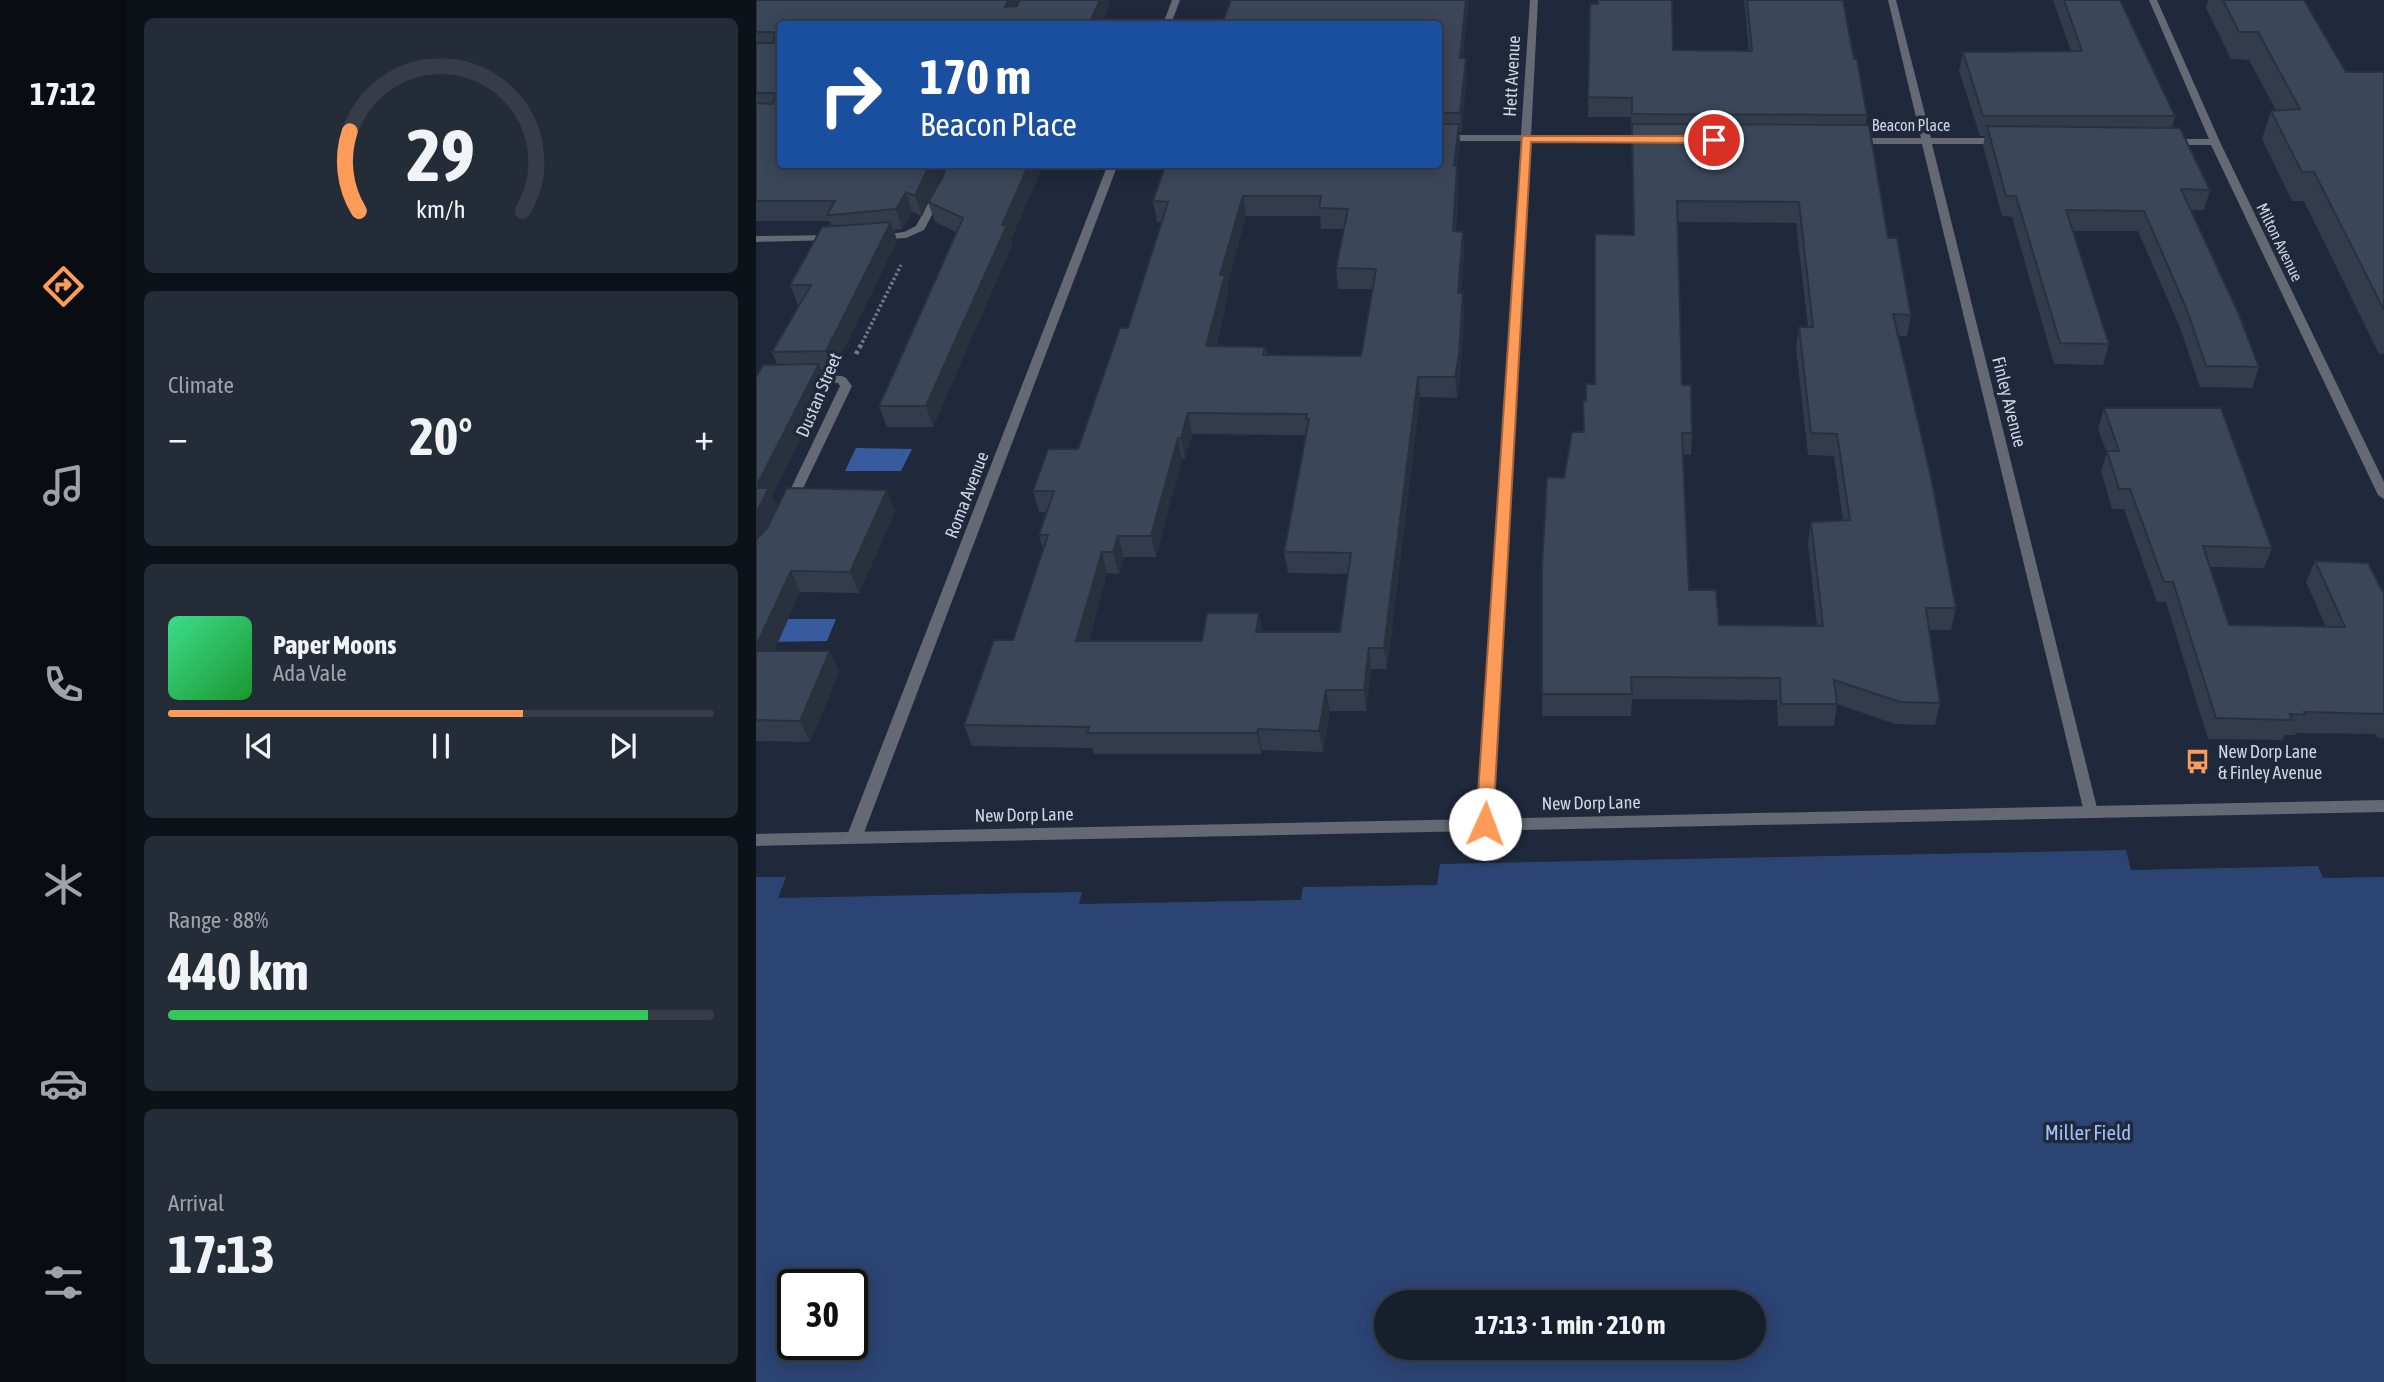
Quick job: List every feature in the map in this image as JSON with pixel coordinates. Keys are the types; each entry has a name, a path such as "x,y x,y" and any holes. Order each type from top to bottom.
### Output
{"street":[{"path":"1168,21 1176,0"},
{"name":"Hett Avenue","path":"1485,824 1534,0"},
{"name":"Finley Avenue","path":"1892,0 2091,812"},
{"name":"Milton Avenue","path":"2153,0 2215,142 2384,495"},
{"path":"1442,138 1660,139"},
{"name":"Beacon Place","path":"1847,141 2014,141"},
{"path":"2159,142 2215,142"},
{"path":"863,238 896,237 914,232 924,223 952,168"},
{"name":"Roma Avenue","path":"854,838 1111,168"},
{"path":"756,239 850,238"},
{"path":"793,378 842,380"},
{"name":"Dustan Street","path":"780,523 846,386 842,380"},
{"name":"New Dorp Lane","path":"756,839 2384,806"}],"path":[{"name":"Dustan Street","path":"842,380 903,261"}],"green space":[{"name":"Miller Field","path":"2126,850 2131,870 2318,866 2323,878 2384,877 2384,1382 756,1382 756,877 786,877 778,898 1082,892 1079,904 1301,900 1303,887 1437,885 1440,864"}],"shaded area":[{"path":"856,448 912,449 901,471 845,471"},
{"path":"774,619 836,619 827,641 765,642"}],"building":[{"path":"756,0 1008,0 1005,7 1017,6 1020,0 1100,0 1090,21 777,21 777,168 928,168 915,196 906,192 896,209 827,215 835,201 756,201 756,103 773,104 776,95 756,93 756,43 773,43 776,35 773,32 756,32"},
{"path":"1231,0 1466,0 1460,58 1466,58 1460,113 1442,113 1442,21 1223,21"},
{"path":"1598,0 1672,0 1673,50 1752,51 1747,0 1843,0 1867,115 1632,114 1632,98 1588,97 1590,4 1598,4"},
{"path":"2064,0 2120,0 2175,116 1983,116 1963,52 2082,51"},
{"path":"2223,0 2304,0 2346,72 2384,72 2384,310 2314,172 2302,172 2271,111 2300,109 2258,32 2239,32"},
{"path":"1442,124 1459,124 1454,166 1457,166 1453,231 1463,232 1458,293 1463,293 1459,355 1455,377 1418,377 1384,648 1369,648 1364,690 1326,690 1319,731 1258,729 1257,733 1087,733 1089,727 964,725 994,640 1013,640 1048,535 1039,535 1054,491 1033,491 1048,449 1078,449 1120,328 1128,328 1168,202 1153,201 1165,168 1442,168","holes":["1243,196 1321,196 1319,208 1348,209 1336,268 1376,269 1361,356 1263,355 1265,347 1206,346 1225,275 1220,275","1188,413 1307,414 1306,419 1309,419 1284,552 1351,553 1340,632 1256,632 1259,613 1207,613 1202,641 1076,641 1102,552 1113,552 1118,536 1151,536 1178,438 1181,438"]},
{"path":"1632,124 1869,125 1888,238 1897,238 1911,315 1893,314 1931,477 1956,608 1926,608 1940,703 1900,702 1834,680 1837,704 1781,704 1780,678 1631,677 1632,694 1542,694 1542,566 1547,477 1564,478 1572,432 1584,432 1583,400 1586,401 1586,384 1595,384 1595,234 1634,235","holes":["1677,201 1799,202 1813,327 1799,327 1811,433 1837,434 1850,520 1811,522 1823,626 1719,625 1716,590 1689,590 1682,433 1692,433 1691,385 1682,385"]},
{"path":"1987,126 2180,128 2210,190 2181,189 2237,310 2259,367 2206,366 2187,310 2144,211 2066,210 2109,344 2060,343 2016,196 2006,196"},
{"path":"946,168 1027,168 1002,225 1007,225 926,406 879,406 963,218 928,202"},
{"path":"891,222 826,351 772,352 811,285 790,285 822,227"},
{"path":"819,364 756,485 756,377 763,365"},
{"path":"2104,408 2221,408 2272,548 2203,546 2229,625 2345,627 2315,561 2368,563 2384,594 2384,714 2304,712 2305,715 2290,714 2292,720 2216,718 2173,582 2164,582 2130,489 2119,489 2107,451 2119,451"},
{"path":"756,488 769,488 756,513"},
{"path":"787,488 887,490 850,572 791,571 756,646 756,540 767,528"},
{"path":"756,651 830,651 800,721 756,720"}],"place":[{"name":"New Dorp Lane & Finley Avenue","path":"2198,762"}],"route":[{"path":"1485,824 1526,139 1714,140"}]}
